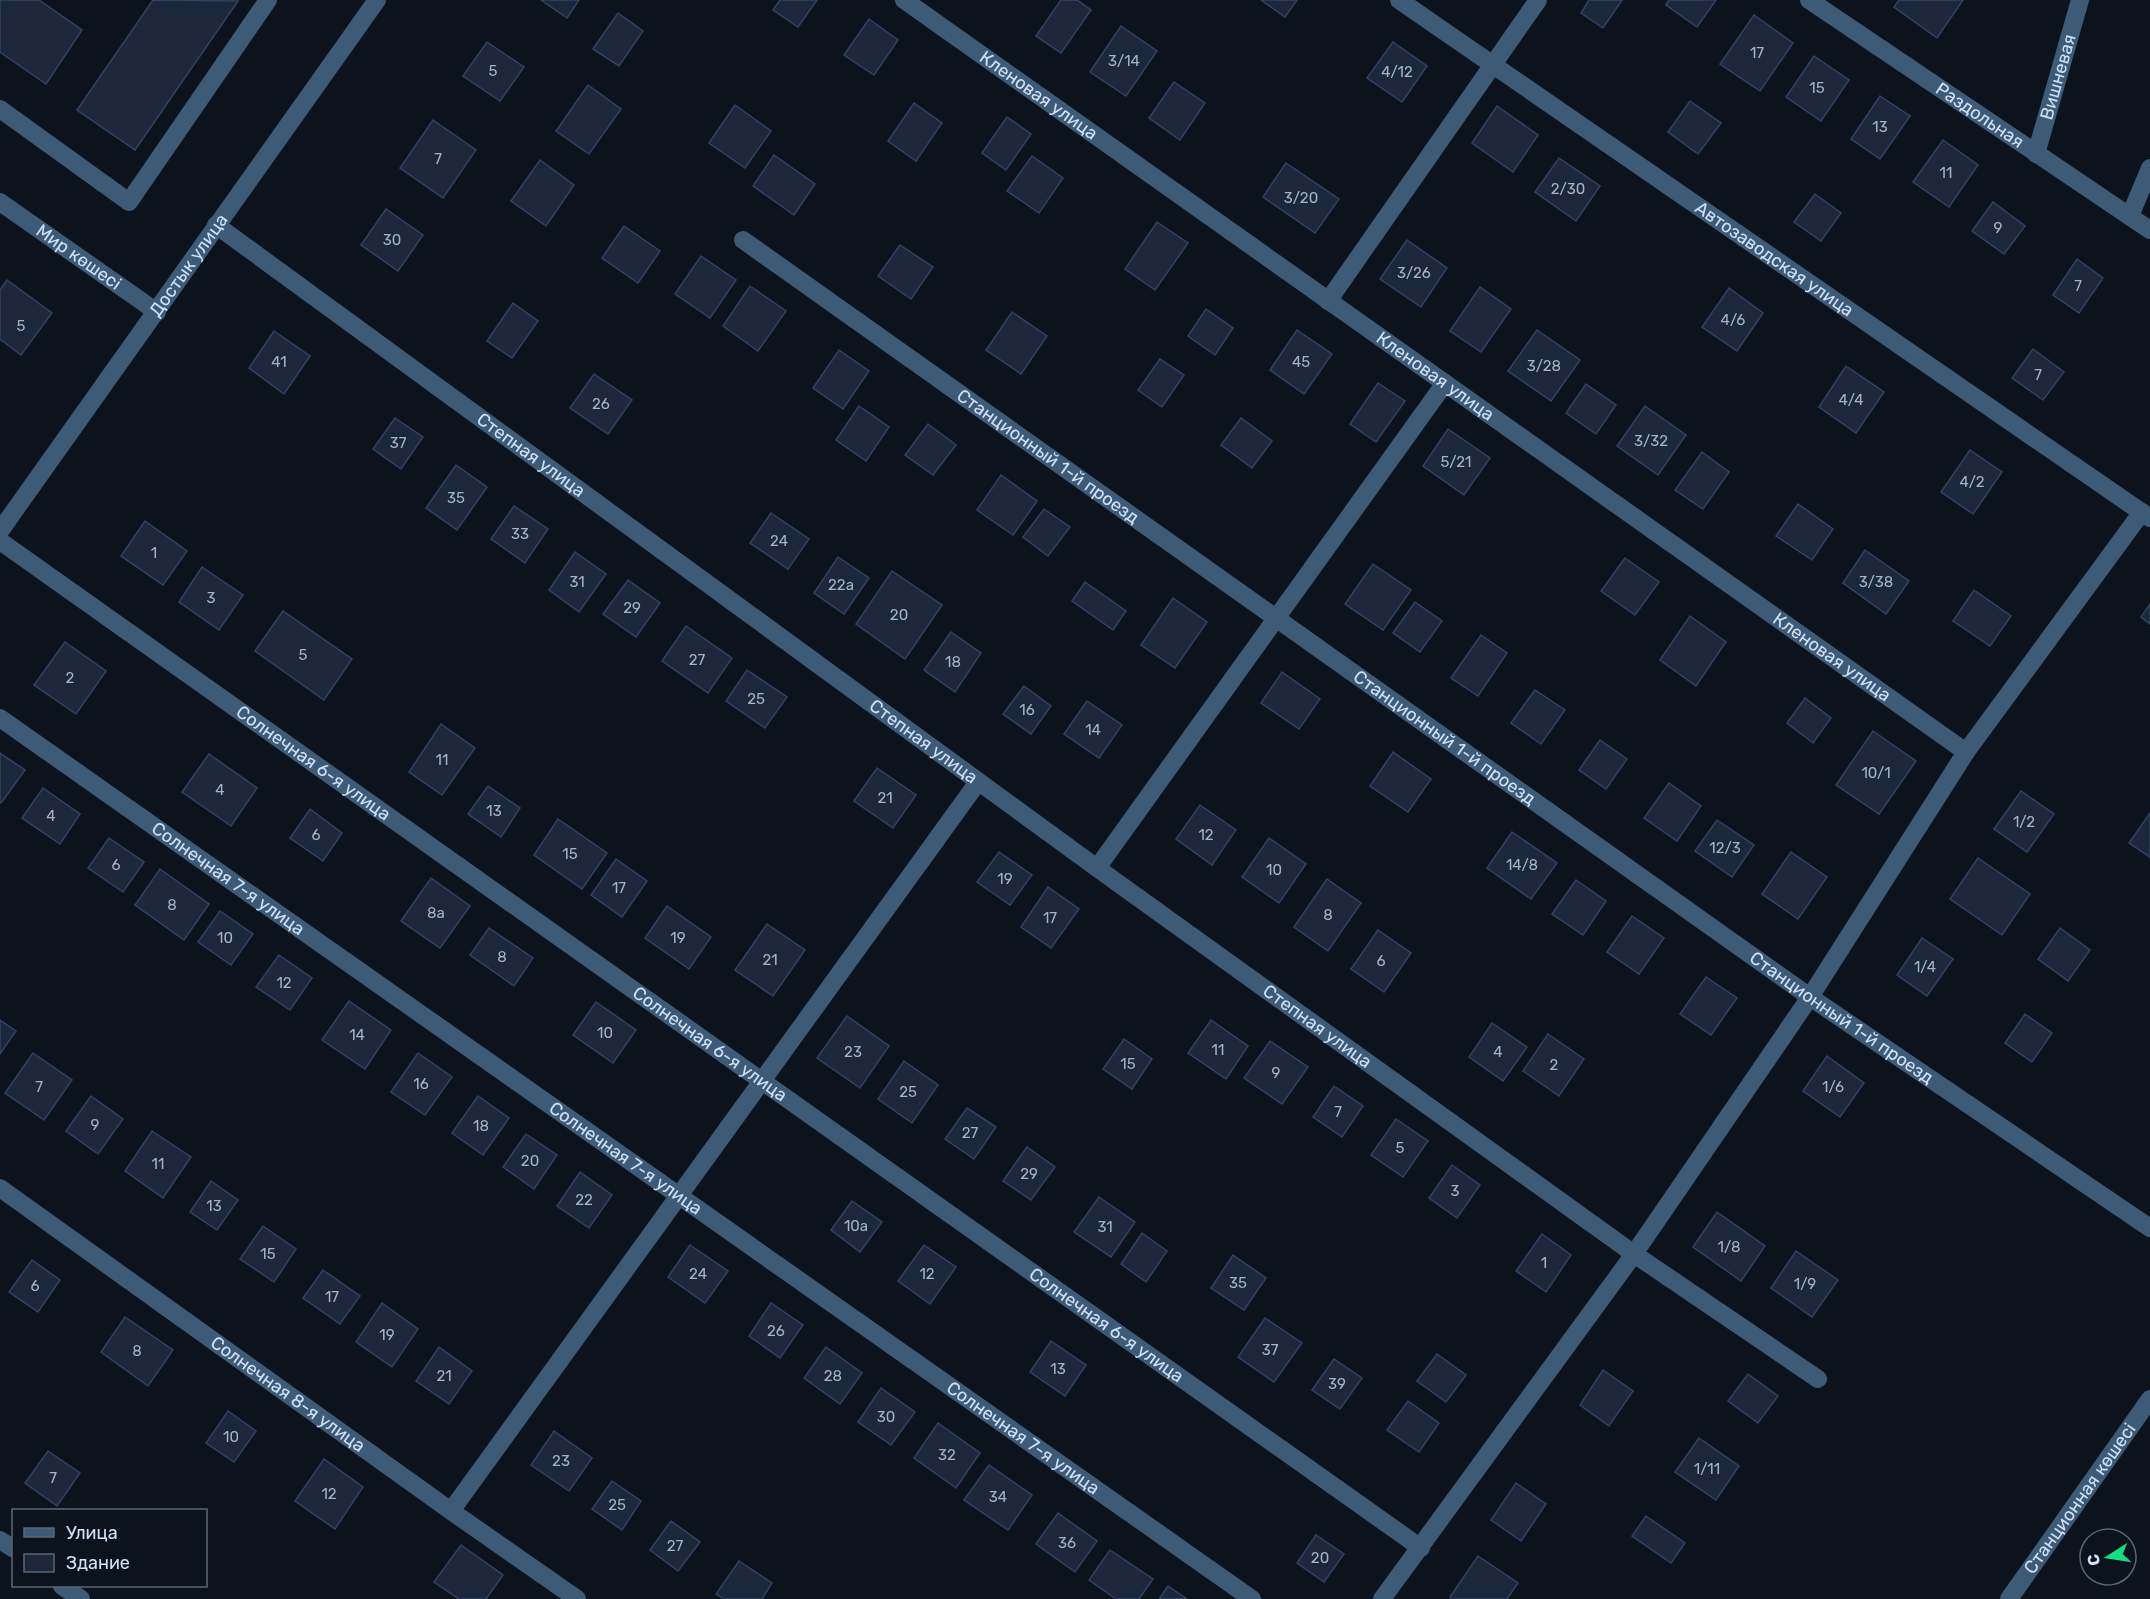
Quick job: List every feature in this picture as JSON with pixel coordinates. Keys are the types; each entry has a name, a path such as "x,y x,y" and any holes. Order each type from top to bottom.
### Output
{"street":[{"path":"0,110 129,202 268,0"},
{"name":"Кленовая улица","path":"904,0 1966,752"},
{"name":"Автозаводская улица","path":"1399,0 2146,515"},
{"path":"1329,301 1538,0"},
{"name":"Раздольная","path":"1809,0 2150,230"},
{"name":"Вишневая","path":"2036,154 2080,0"},
{"name":"Достык улица","path":"0,531 157,312 373,1"},
{"path":"2130,216 2150,168"},
{"name":"Мир көшесі","path":"0,202 157,312"},
{"name":"Степная улица","path":"216,225 978,782 1634,1254 1818,1379"},
{"name":"Станционный 1-й проезд","path":"743,240 1810,997 2150,1228"},
{"path":"1098,868 1445,383"},
{"path":"1382,1599 1634,1254 1810,997 1966,752 2146,515"},
{"name":"Солнечная 6-я улица","path":"0,541 1421,1548"},
{"name":"Солнечная 7-я улица","path":"0,718 1252,1599"},
{"path":"451,1511 978,782"},
{"name":"Солнечная 8-я улица","path":"0,1188 451,1511 578,1599"},
{"name":"Станционная көшесі","path":"2009,1599 2150,1399"},
{"path":"63,1587 81,1599"}],"building":[{"path":"0,0 39,0 82,30 46,84 0,52"},
{"path":"153,0 238,1 135,150 77,110"},
{"path":"541,0 579,0 567,18"},
{"path":"780,0 817,0 798,27 773,10"},
{"path":"1061,0 1077,0 1091,10 1061,53 1036,36"},
{"path":"1261,0 1297,0 1285,17"},
{"path":"1589,0 1622,0 1603,28 1581,13"},
{"path":"1669,0 1716,0 1697,27 1666,5"},
{"path":"1899,0 1963,0 1937,38 1894,7"},
{"path":"618,13 643,31 619,66 593,49"},
{"path":"1754,15 1793,43 1760,91 1720,64"},
{"path":"869,19 898,40 874,75 844,55"},
{"path":"1121,26 1157,51 1126,96 1090,72"},
{"path":"487,42 524,67 500,101 463,76"},
{"path":"1393,42 1427,66 1402,102 1367,78"},
{"path":"1814,56 1849,80 1821,121 1786,97"},
{"path":"1174,82 1205,103 1180,140 1149,118"},
{"path":"588,85 621,109 589,154 556,131"},
{"path":"1880,96 1910,116 1880,159 1851,139"},
{"path":"1690,101 1721,123 1698,154 1668,132"},
{"path":"914,103 942,123 916,161 888,141"},
{"path":"735,105 771,131 745,168 709,143"},
{"path":"1497,106 1538,135 1513,172 1472,143"},
{"path":"1007,117 1031,134 1006,170 982,153"},
{"path":"433,120 476,150 443,198 400,168"},
{"path":"1943,140 1978,165 1949,207 1913,182"},
{"path":"774,155 815,184 794,215 753,186"},
{"path":"1032,156 1063,178 1039,213 1007,191"},
{"path":"1559,158 1600,186 1576,221 1535,192"},
{"path":"540,160 574,185 546,226 511,201"},
{"path":"1286,163 1339,199 1315,233 1263,197"},
{"path":"1815,194 1841,213 1821,241 1794,222"},
{"path":"1993,202 2025,226 2004,254 1972,231"},
{"path":"386,209 423,235 398,271 361,245"},
{"path":"1157,222 1188,243 1155,290 1125,269"},
{"path":"624,226 660,251 638,283 602,258"},
{"path":"1407,240 1447,268 1421,307 1380,279"},
{"path":"900,245 933,267 911,299 878,276"},
{"path":"701,256 736,280 710,318 675,294"},
{"path":"2077,259 2103,278 2079,313 2053,295"},
{"path":"7,280 52,313 21,355 0,339 0,290"},
{"path":"750,286 786,311 758,351 723,326"},
{"path":"1480,287 1511,309 1481,352 1450,331"},
{"path":"1729,288 1763,313 1737,351 1702,327"},
{"path":"513,303 538,321 512,358 487,341"},
{"path":"1206,309 1233,328 1215,355 1188,336"},
{"path":"1012,312 1047,336 1021,374 986,350"},
{"path":"1297,330 1332,354 1304,394 1270,370"},
{"path":"1537,330 1580,360 1551,401 1508,371"},
{"path":"274,331 310,356 284,394 249,368"},
{"path":"2033,349 2064,372 2043,400 2012,378"},
{"path":"839,350 869,371 843,409 813,388"},
{"path":"1160,359 1184,375 1162,407 1138,390"},
{"path":"1846,366 1884,392 1856,433 1819,407"},
{"path":"594,374 632,400 608,434 570,408"},
{"path":"1378,383 1405,401 1376,442 1350,424"},
{"path":"1586,384 1616,405 1596,434 1566,413"},
{"path":"859,406 889,427 866,461 836,440"},
{"path":"1645,406 1686,435 1658,475 1617,446"},
{"path":"395,418 423,437 401,469 373,449"},
{"path":"1241,418 1272,441 1252,468 1221,445"},
{"path":"928,424 956,445 933,475 905,455"},
{"path":"1448,429 1490,458 1464,495 1423,466"},
{"path":"1970,450 2002,472 1973,514 1941,492"},
{"path":"1702,452 1729,472 1703,509 1675,490"},
{"path":"456,465 487,487 457,530 426,508"},
{"path":"1001,475 1037,501 1013,535 977,510"},
{"path":"1798,504 1833,529 1812,560 1776,536"},
{"path":"514,506 548,529 525,563 491,539"},
{"path":"1044,509 1070,527 1048,556 1023,537"},
{"path":"771,513 809,539 788,569 750,543"},
{"path":"145,521 187,551 163,585 121,556"},
{"path":"1865,550 1909,581 1886,614 1843,583"},
{"path":"575,552 606,574 579,612 549,590"},
{"path":"838,557 869,578 844,614 814,593"},
{"path":"1625,558 1659,582 1635,615 1601,591"},
{"path":"1373,564 1411,590 1383,630 1345,604"},
{"path":"202,567 243,595 219,630 179,602"},
{"path":"892,571 942,605 905,659 856,624"},
{"path":"628,580 660,603 636,637 603,614"},
{"path":"1085,582 1126,611 1113,630 1072,601"},
{"path":"1974,590 2011,616 1990,646 1953,621"},
{"path":"1173,598 1207,622 1175,668 1141,645"},
{"path":"1415,602 1442,621 1420,652 1393,633"},
{"path":"2150,604 2150,624 2141,617"},
{"path":"283,611 352,659 324,700 255,651"},
{"path":"1690,616 1726,642 1696,686 1660,660"},
{"path":"686,626 732,658 708,693 662,661"},
{"path":"951,632 981,653 955,692 924,670"},
{"path":"1481,635 1507,653 1478,696 1451,678"},
{"path":"65,642 106,671 76,714 34,685"},
{"path":"747,670 787,697 765,728 726,701"},
{"path":"1282,672 1320,699 1299,729 1261,703"},
{"path":"1024,686 1051,706 1031,734 1003,714"},
{"path":"1535,690 1565,710 1541,744 1511,723"},
{"path":"1805,698 1831,718 1813,743 1787,723"},
{"path":"1087,701 1122,725 1099,758 1064,734"},
{"path":"441,724 475,748 442,795 409,772"},
{"path":"1873,731 1916,761 1879,814 1836,785"},
{"path":"1600,740 1627,759 1606,789 1579,770"},
{"path":"1393,752 1431,779 1408,812 1370,786"},
{"path":"0,753 25,770 1,803 0,802"},
{"path":"209,754 257,788 231,826 182,792"},
{"path":"877,768 916,795 893,828 854,801"},
{"path":"1669,783 1701,806 1677,841 1644,818"},
{"path":"488,786 520,808 501,837 468,814"},
{"path":"43,788 80,814 60,844 22,818"},
{"path":"2021,791 2054,814 2027,852 1994,829"},
{"path":"1200,805 1236,830 1212,865 1176,839"},
{"path":"310,809 342,833 323,861 290,838"},
{"path":"2150,813 2150,857 2129,843"},
{"path":"558,819 607,853 582,889 534,855"},
{"path":"1717,820 1754,845 1732,877 1695,851"},
{"path":"1512,832 1557,863 1531,899 1487,868"},
{"path":"109,838 144,862 123,892 88,868"},
{"path":"1269,838 1306,864 1279,903 1242,877"},
{"path":"999,852 1032,875 1010,905 977,882"},
{"path":"1791,852 1827,877 1798,919 1762,894"},
{"path":"1978,858 2030,894 2002,935 1950,899"},
{"path":"616,859 647,881 622,917 591,895"},
{"path":"160,869 209,904 184,940 135,905"},
{"path":"431,878 470,906 440,948 401,921"},
{"path":"1327,879 1361,903 1328,951 1294,927"},
{"path":"1576,880 1606,901 1583,935 1552,914"},
{"path":"1048,887 1079,909 1051,948 1021,927"},
{"path":"667,906 711,937 689,969 645,938"},
{"path":"220,911 253,934 231,965 198,942"},
{"path":"1632,916 1664,938 1639,974 1607,952"},
{"path":"767,924 805,950 773,996 735,970"},
{"path":"489,928 533,958 514,986 470,955"},
{"path":"2060,928 2090,950 2068,981 2038,959"},
{"path":"1378,930 1411,953 1384,992 1351,969"},
{"path":"1922,938 1953,959 1927,996 1897,975"},
{"path":"279,955 312,978 290,1010 256,987"},
{"path":"1706,977 1737,998 1711,1035 1680,1014"},
{"path":"349,1001 391,1030 365,1069 322,1040"},
{"path":"596,1002 636,1030 613,1063 573,1035"},
{"path":"2025,1014 2052,1033 2032,1062 2005,1043"},
{"path":"847,1016 889,1046 860,1088 817,1058"},
{"path":"0,1020 16,1031 0,1054"},
{"path":"1211,1020 1248,1046 1226,1079 1188,1053"},
{"path":"1492,1023 1527,1047 1503,1081 1469,1057"},
{"path":"1548,1034 1584,1059 1559,1096 1523,1071"},
{"path":"1124,1039 1152,1059 1132,1089 1103,1069"},
{"path":"1270,1041 1308,1067 1282,1104 1244,1078"},
{"path":"33,1053 72,1080 44,1120 5,1093"},
{"path":"418,1053 452,1077 425,1115 391,1092"},
{"path":"1827,1056 1864,1083 1840,1117 1803,1091"},
{"path":"904,1061 938,1085 912,1123 878,1099"},
{"path":"1334,1086 1363,1106 1342,1137 1313,1117"},
{"path":"91,1096 123,1119 98,1154 66,1131"},
{"path":"478,1096 509,1118 483,1155 452,1133"},
{"path":"967,1108 996,1127 974,1159 945,1139"},
{"path":"1396,1119 1428,1141 1403,1177 1371,1155"},
{"path":"152,1131 191,1157 163,1198 125,1171"},
{"path":"526,1134 557,1155 534,1189 503,1167"},
{"path":"1027,1147 1055,1167 1031,1200 1003,1181"},
{"path":"1452,1165 1480,1185 1457,1218 1429,1198"},
{"path":"580,1172 612,1195 589,1228 557,1206"},
{"path":"211,1181 238,1200 217,1230 190,1212"},
{"path":"1099,1197 1135,1222 1111,1257 1074,1232"},
{"path":"852,1201 882,1222 860,1252 831,1230"},
{"path":"1717,1212 1765,1246 1741,1281 1693,1247"},
{"path":"263,1226 296,1249 274,1282 240,1259"},
{"path":"1142,1233 1167,1251 1146,1282 1121,1264"},
{"path":"1542,1234 1571,1255 1546,1292 1516,1271"},
{"path":"690,1245 728,1271 705,1303 668,1277"},
{"path":"924,1245 956,1267 930,1304 898,1281"},
{"path":"1796,1251 1838,1280 1812,1317 1771,1288"},
{"path":"1233,1255 1266,1278 1244,1310 1211,1288"},
{"path":"32,1260 60,1280 38,1312 9,1292"},
{"path":"323,1270 360,1296 340,1324 303,1298"},
{"path":"382,1303 418,1329 392,1367 356,1342"},
{"path":"771,1303 803,1325 780,1358 749,1336"},
{"path":"125,1317 173,1350 148,1386 101,1352"},
{"path":"1265,1318 1302,1343 1274,1382 1238,1357"},
{"path":"1051,1341 1086,1365 1065,1396 1030,1372"},
{"path":"439,1347 472,1371 449,1404 416,1381"},
{"path":"826,1347 862,1373 840,1404 804,1378"},
{"path":"1437,1354 1466,1375 1446,1402 1417,1381"},
{"path":"1334,1359 1362,1378 1340,1409 1312,1390"},
{"path":"1603,1370 1633,1391 1609,1426 1580,1405"},
{"path":"1748,1374 1778,1396 1758,1423 1728,1401"},
{"path":"881,1388 915,1412 891,1445 858,1422"},
{"path":"1408,1401 1439,1423 1419,1452 1387,1430"},
{"path":"228,1411 256,1431 234,1462 206,1443"},
{"path":"938,1423 980,1453 956,1488 914,1458"},
{"path":"554,1431 592,1458 569,1491 531,1465"},
{"path":"1699,1438 1739,1466 1716,1500 1675,1472"},
{"path":"48,1451 80,1473 57,1506 25,1483"},
{"path":"324,1459 363,1487 335,1529 295,1501"},
{"path":"989,1465 1032,1495 1008,1530 964,1500"},
{"path":"612,1481 641,1501 622,1530 592,1509"},
{"path":"1516,1483 1546,1504 1521,1541 1491,1520"},
{"path":"1058,1513 1097,1541 1075,1572 1036,1544"},
{"path":"1646,1516 1685,1543 1671,1563 1632,1536"},
{"path":"671,1521 700,1542 678,1571 650,1550"},
{"path":"1316,1535 1344,1554 1324,1582 1297,1563"},
{"path":"461,1545 503,1575 486,1599 459,1599 434,1582"},
{"path":"1110,1550 1153,1579 1139,1599 1116,1599 1089,1580"},
{"path":"1478,1556 1518,1583 1507,1599 1452,1599 1450,1597"},
{"path":"739,1561 772,1583 762,1599 724,1599 716,1594"},
{"path":"1168,1586 1187,1599 1159,1599"}]}
